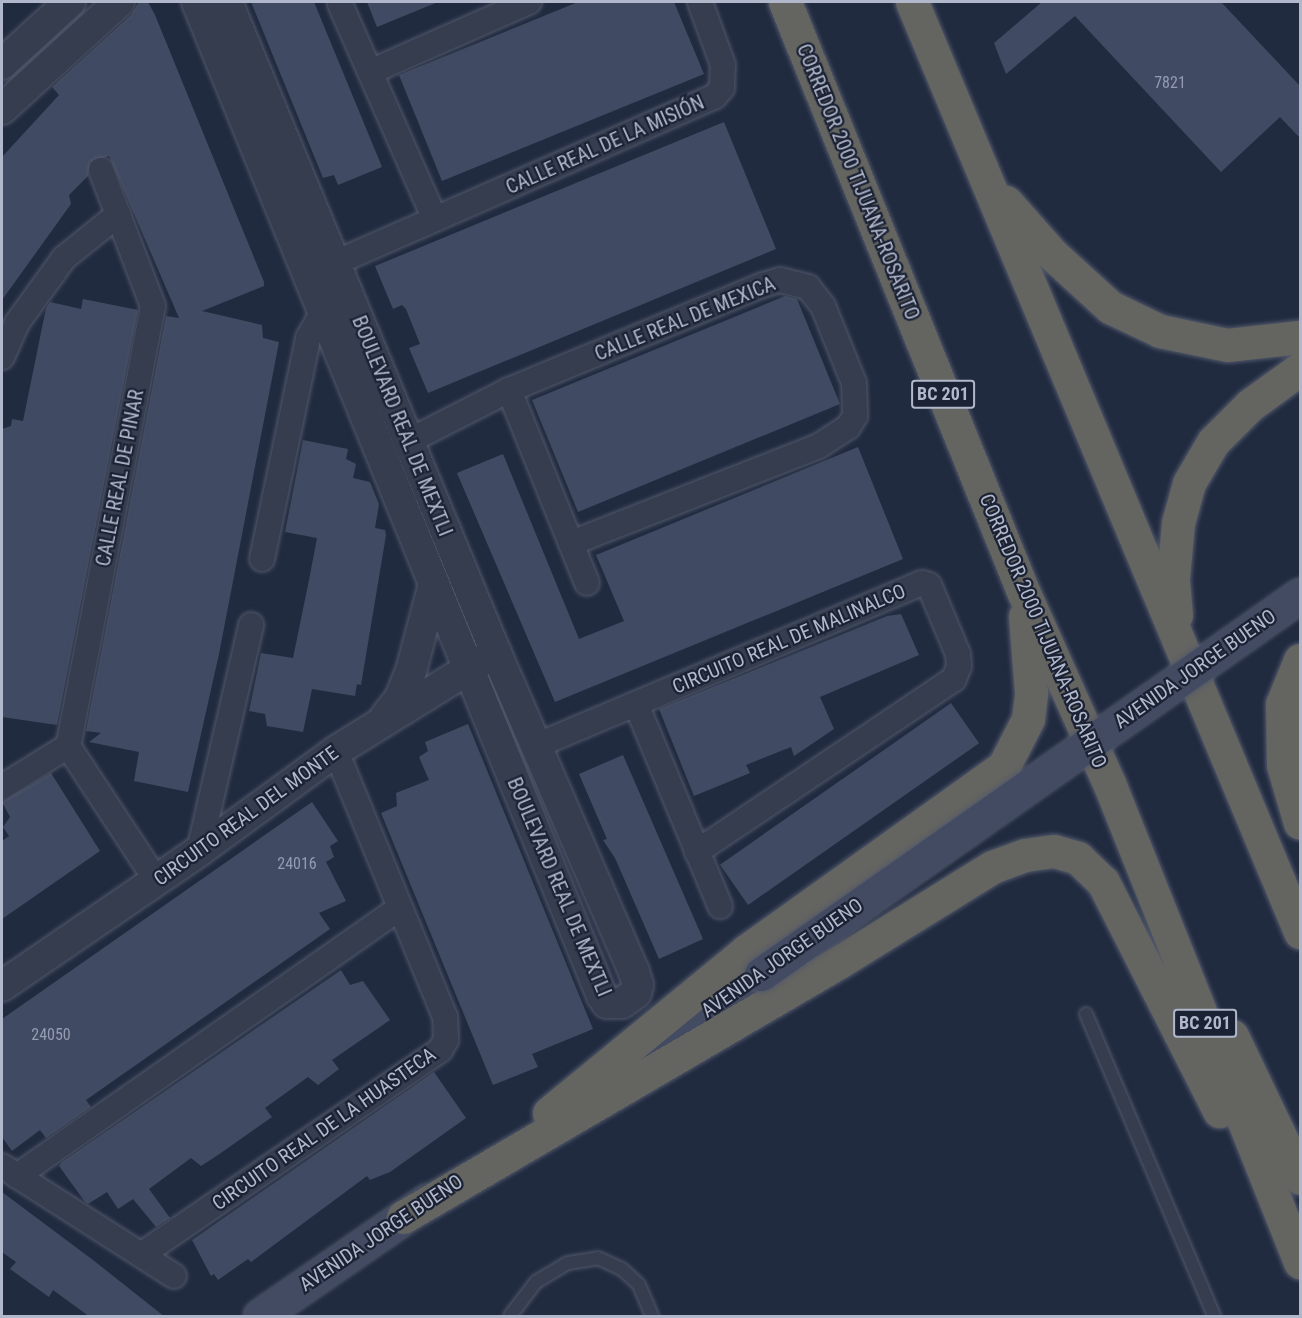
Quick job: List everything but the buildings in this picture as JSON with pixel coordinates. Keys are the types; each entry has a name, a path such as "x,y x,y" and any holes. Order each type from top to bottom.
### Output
{"highway":[{"name":"CORREDOR 2000 TIJUANA-ROSARITO","path":"784,2 1023,591 1109,783 1300,1262"},
{"path":"912,2 990,184 1300,932"},
{"path":"990,184 1052,254 1110,307 1160,331 1227,345 1300,337"},
{"path":"1178,641 1173,578 1178,523 1189,483 1213,442 1250,405 1300,369"},
{"path":"511,1144 746,951 1004,766 1028,719 1031,693 1023,591"},
{"path":"1300,660 1282,704 1283,765 1300,823"},
{"path":"1230,765 1300,953"},
{"path":"1109,783 1300,1178"},
{"path":"403,1217 839,962 992,867 1025,855 1054,851 1078,858 1103,882 1300,1275"}],"main road":[{"name":"AVENIDA JORGE BUENO","path":"260,1317 288,1310 326,1270 760,974 1300,595"}],"street":[{"path":"2,64 70,2 90,28"},
{"path":"2,109 119,2"},
{"name":"BOULEVARD REAL DE MEXTLI","path":"197,2 265,134 335,263 407,442 634,972 638,985 636,993 622,1003 607,1003 602,996 433,588 324,310 265,134 227,2"},
{"path":"370,72 529,2"},
{"name":"CALLE REAL DE LA MISIÓN","path":"335,263 715,96 722,88 723,65 700,2"},
{"path":"340,4 435,219"},
{"name":"CALLE REAL DE PINAR","path":"68,746 153,306 101,170"},
{"path":"2,357 17,322 64,258 119,214"},
{"name":"CALLE REAL DE MEXICA","path":"407,442 509,390 780,280 808,287 823,306 854,383 855,416 848,427 819,446 571,543"},
{"path":"262,559 308,338 324,310"},
{"path":"509,390 587,583"},
{"name":"CIRCUITO REAL DE MALINALCO","path":"538,745 922,583 929,585 958,654 959,666 944,688 697,852"},
{"path":"384,719 400,698 411,671 433,588"},
{"path":"199,851 251,625"},
{"name":"CIRCUITO REAL DEL MONTE","path":"2,987 199,851 336,751 384,719 496,653"},
{"path":"636,704 720,906"},
{"path":"2,787 68,746 156,880"},
{"name":"CIRCUITO REAL DE LA HUASTECA","path":"141,1255 440,1050 446,1040 445,1017 336,751"},
{"path":"174,1276 9,1171 400,908"}],"lane":[{"path":"1086,1014 1214,1317"},
{"path":"510,1317 536,1282 568,1263 597,1258 622,1269 639,1285 652,1317"}]}
